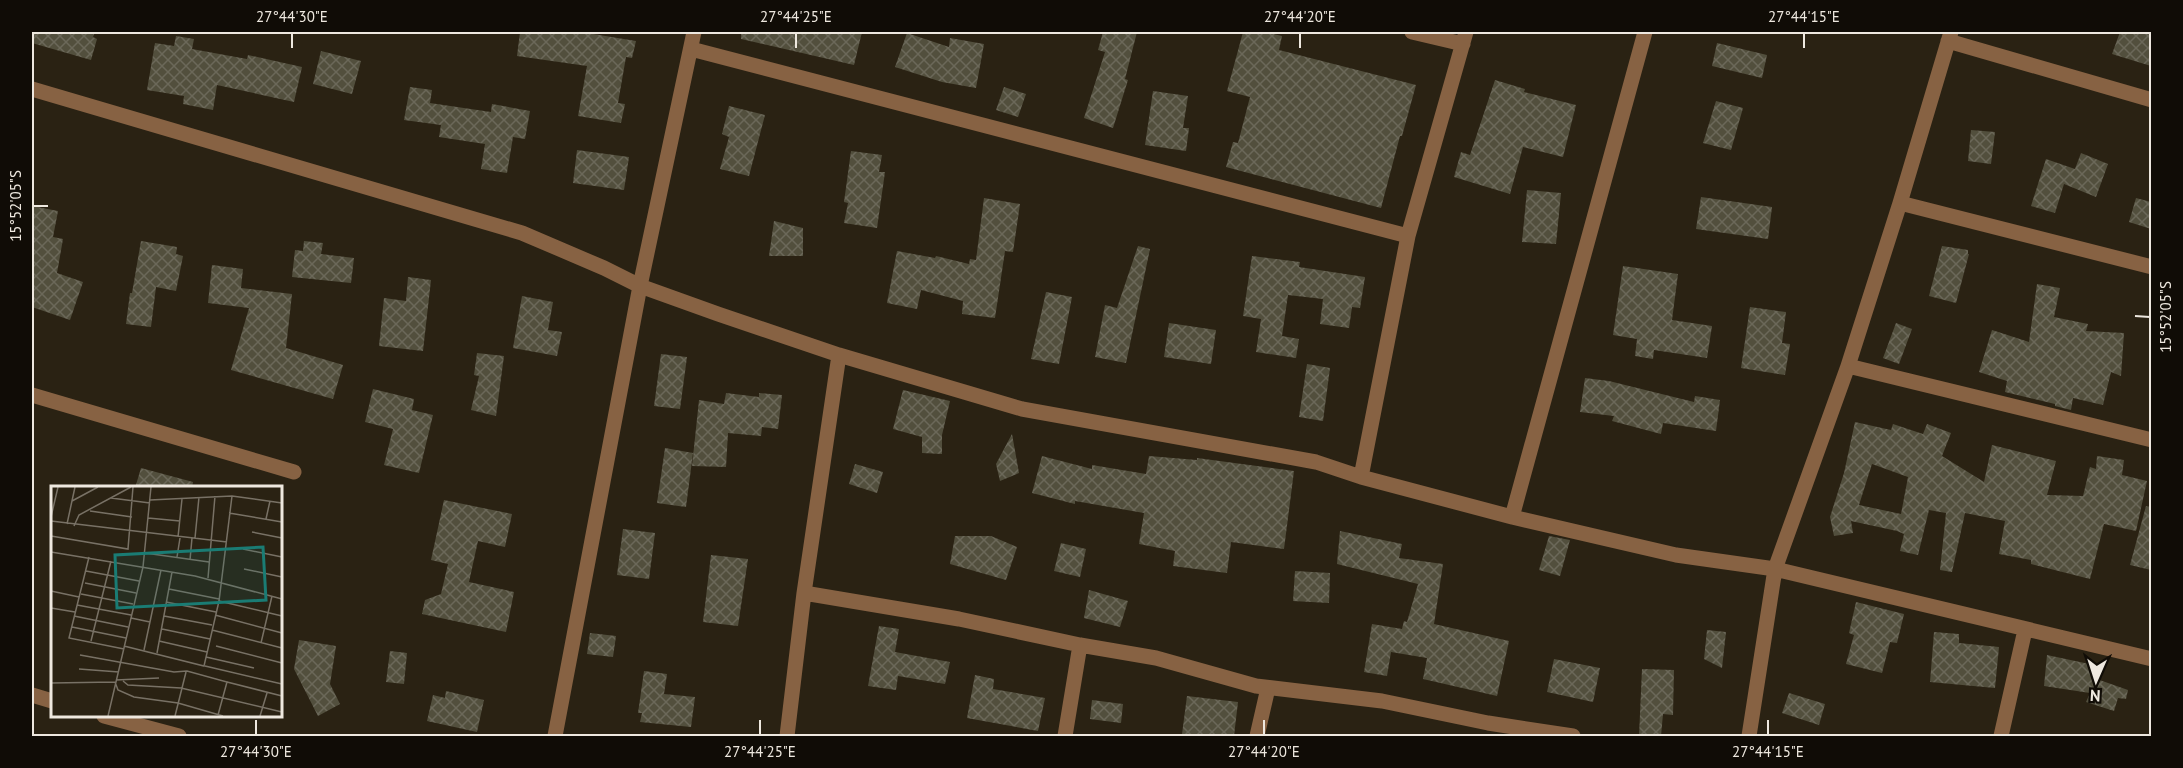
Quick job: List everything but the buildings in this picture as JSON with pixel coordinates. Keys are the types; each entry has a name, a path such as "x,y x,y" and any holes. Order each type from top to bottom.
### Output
{"street":[{"path":"555,736 640,286 694,32"},
{"path":"1360,477 1408,236 1465,38 1412,32"},
{"path":"1512,517 1645,32"},
{"path":"1749,736 1775,569 1848,366 1950,36 2151,100"},
{"path":"691,49 1408,236"},
{"path":"32,89 522,233 640,286 839,355 1022,409 1316,462 1360,477 1512,517 1676,555 1775,569 2151,660"},
{"path":"1900,203 2151,267"},
{"path":"788,736 804,593 839,355"},
{"path":"1848,366 2151,440"},
{"path":"32,395 294,472"},
{"path":"804,593 959,619 1080,645 1156,658 1246,684 1382,701 1488,723 1573,736"},
{"path":"2001,736 2025,630"},
{"path":"1065,736 1080,645"},
{"path":"1257,736 1268,688"},
{"path":"32,695 51,701"},
{"path":"108,717 179,736"}]}
